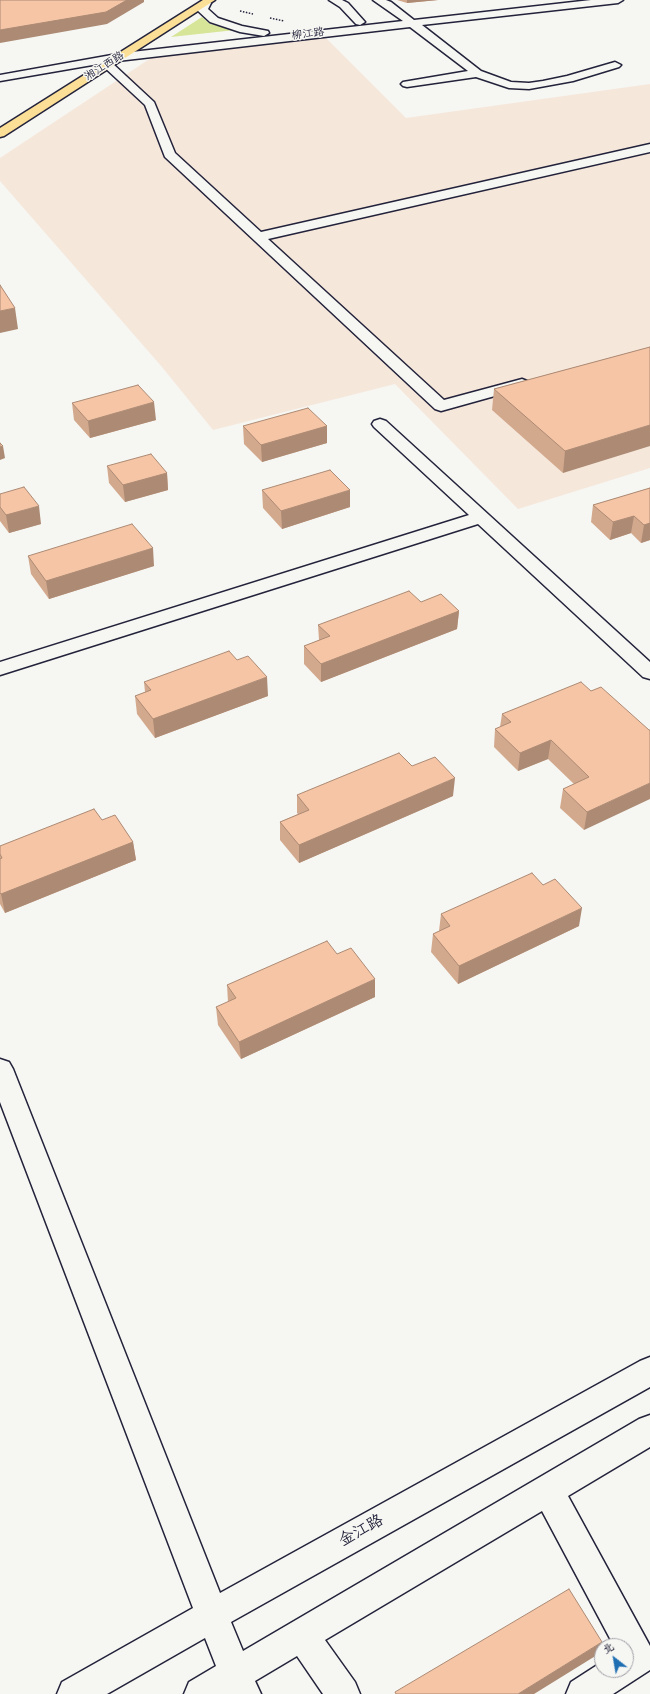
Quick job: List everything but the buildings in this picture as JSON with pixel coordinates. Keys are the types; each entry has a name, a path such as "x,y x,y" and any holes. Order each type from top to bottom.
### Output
{"main road":[{"name":"湘江西路","path":"61,79 88,62 123,56 208,1"},
{"name":"湘江西路","path":"0,133 105,59 115,45"}],"street":[{"path":"334,0 344,5 360,22"},
{"path":"378,0 387,4 477,73 509,86 529,86 569,79 615,65"},
{"name":"柳江路","path":"1,71 88,62 123,56 567,0"},
{"name":"柳江路","path":"1,71 105,59 136,48 360,22 408,20 618,0"},
{"path":"208,1 202,10 214,20 240,29 266,33"},
{"path":"105,59 150,104 169,154 441,406 532,381"},
{"path":"407,84 477,73"},
{"path":"258,237 650,148"},
{"path":"380,424 650,673"},
{"path":"0,670 481,517"},
{"path":"0,1069 240,1684"},
{"name":"金江路","path":"74,1694 212,1615 650,1371"},
{"path":"201,1694 240,1684 301,1634 650,1430"},
{"path":"548,1490 627,1638"},
{"path":"301,1634 343,1694"},
{"path":"634,1651 638,1658 634,1661"},
{"path":"583,1694 608,1678"}],"path":[{"path":"208,1 256,15"},
{"path":"264,16 285,21"}],"shaded area":[{"path":"325,37 406,118 650,84 650,468 518,509 395,384 213,430 162,367 0,181 0,158 154,56"}],"green space":[{"path":"202,17 210,24 235,30 171,37"}]}
